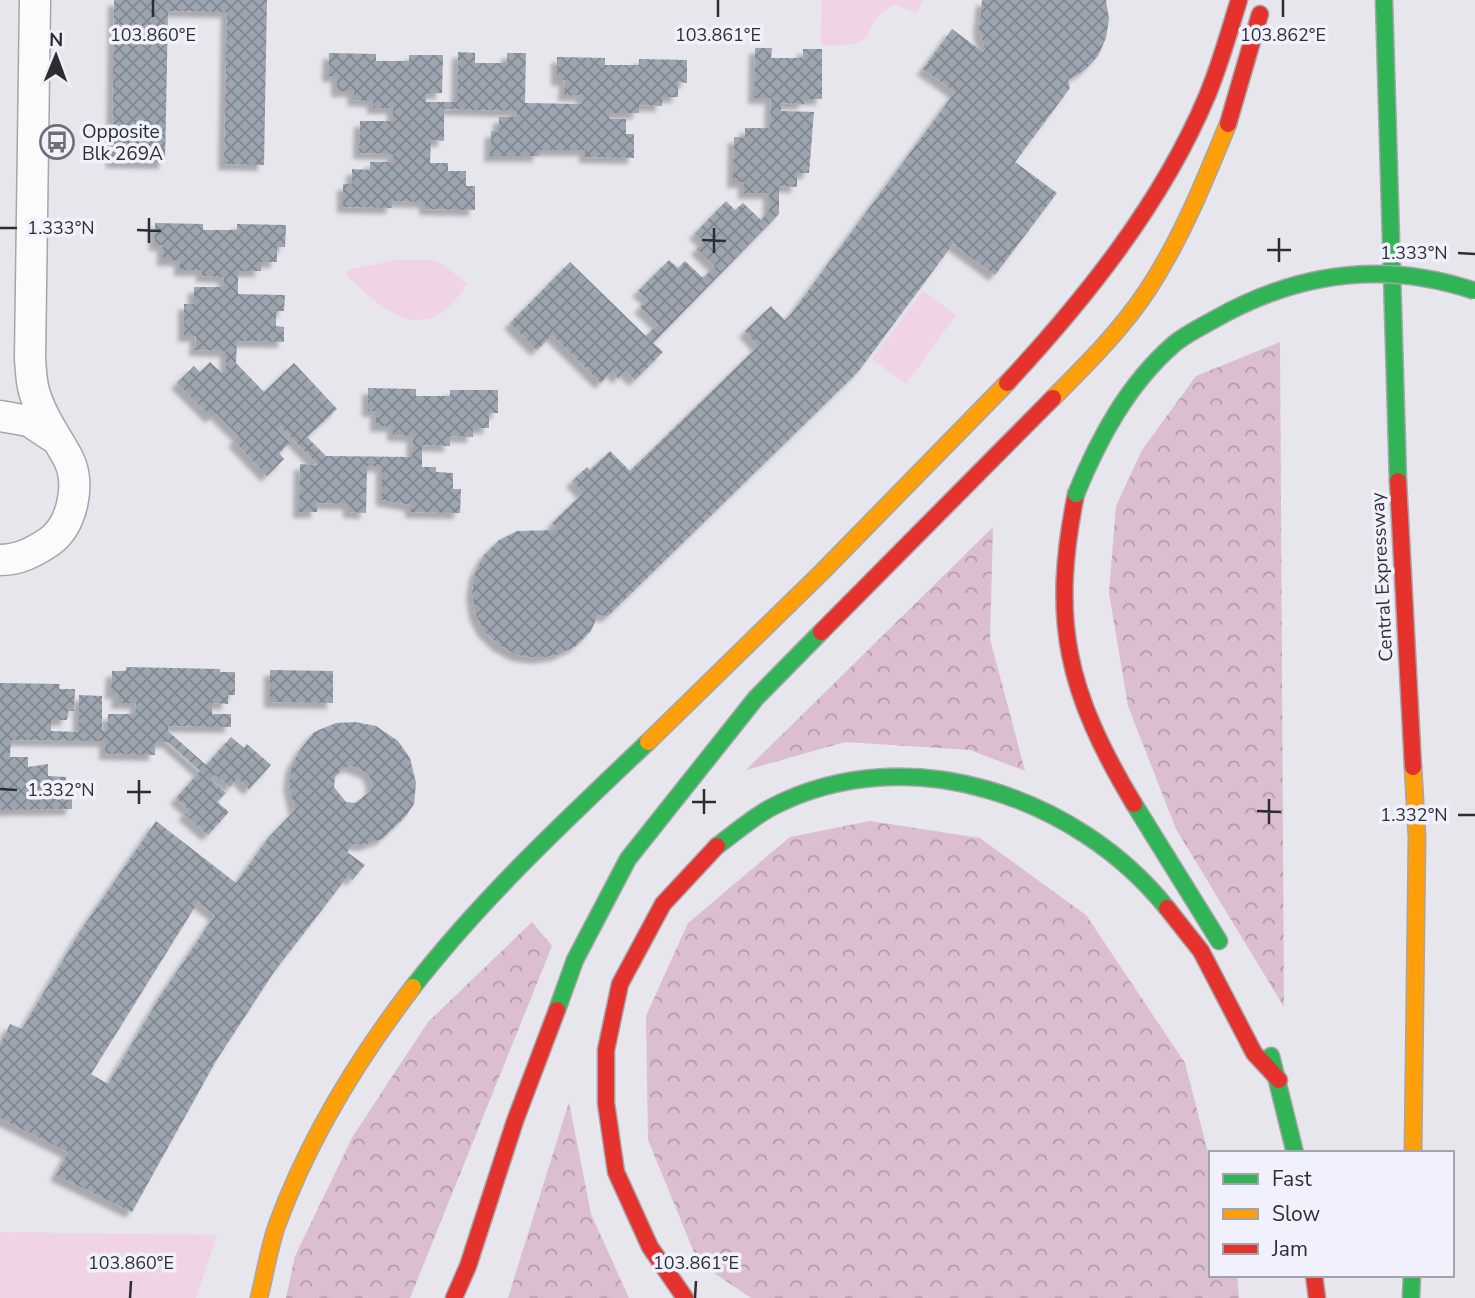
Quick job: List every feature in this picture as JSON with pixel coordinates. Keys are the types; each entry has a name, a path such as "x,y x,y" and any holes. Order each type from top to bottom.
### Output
{"highway":[{"path":"260,1298 276,1228 304,1156 349,1076 434,957 545,839 722,671 989,405 1090,291 1163,177 1202,109 1239,0"},
{"path":"454,1298 468,1266 515,1121 575,960 628,859 756,698 1085,366 1148,289 1199,195 1231,115 1264,0"},
{"name":"Central Expressway","path":"1384,0 1395,424 1417,837 1413,1151"},
{"path":"1228,959 1098,738 1077,685 1065,637 1062,593 1064,551 1076,494 1096,444 1122,400 1171,346 1227,310 1284,287 1342,275 1383,273 1423,276 1475,291"},
{"path":"685,1298 650,1247 616,1172 606,1103 606,1050 620,984 663,904 709,851 774,806 843,782 911,775 993,789 1074,825 1142,877 1201,951 1254,1053 1279,1080"},
{"path":"1262,1030 1279,1080 1295,1151"},
{"path":"1314,1277 1317,1298"},
{"path":"1411,1298 1412,1277"}],"street":[{"path":"0,560 31,555 54,538 69,515 75,487 69,459 52,437 34,391 30,359 35,0"},
{"path":"0,416 29,421 52,437"}],"green space":[{"path":"1280,342 1284,1007 1176,829 1128,706 1109,593 1116,506 1142,450 1196,376"},
{"path":"993,527 990,639 1025,771 970,750 845,742 746,770"},
{"path":"870,821 980,838 1086,915 1185,1063 1209,1156 1209,1277 1237,1277 1239,1298 751,1298 698,1262 648,1140 646,1016 688,923 790,837"},
{"path":"532,922 552,946 410,1298 286,1298 295,1256 353,1136 428,1022"},
{"path":"569,1102 591,1214 629,1298 508,1298"}],"shaded area":[{"path":"822,0 923,0 917,13 894,5 875,20 864,39 856,43 821,45"},
{"path":"397,260 433,260 444,265 467,284 452,303 437,315 422,320 407,318 377,303 347,275 347,270"},
{"path":"923,291 956,315 906,384 872,359"},
{"path":"0,1232 217,1235 196,1298 0,1298"}],"building":[{"path":"114,0 267,0 264,165 224,164 227,12 168,11 165,163 112,162"},
{"path":"982,0 1106,0 1109,19 1106,38 1098,56 1085,70 1068,80 1070,88 1015,162 1057,193 995,275 953,244 858,372 608,616 598,615 591,631 576,646 557,655 538,658 517,655 499,645 484,631 475,613 472,593 475,573 484,555 499,540 517,531 559,530 552,523 583,493 572,481 587,467 590,470 610,451 630,471 758,346 745,331 771,306 785,320 791,314 955,92 923,69 952,29 983,52 985,49 979,30"},
{"path":"755,48 772,48 771,58 803,58 803,49 822,49 822,99 804,99 804,104 781,103 781,111 814,112 809,173 797,173 797,187 779,186 779,214 653,343 663,352 635,380 625,371 618,378 612,371 601,383 552,335 537,350 510,323 570,262 646,336 658,324 640,307 648,299 638,291 669,260 678,268 685,261 703,278 715,266 697,249 704,241 695,233 726,201 735,210 743,203 761,220 769,211 769,193 744,193 744,182 733,182 734,137 745,138 745,128 770,128 771,98 754,98"},
{"path":"458,52 475,53 475,63 507,63 507,53 526,53 525,103 582,104 582,95 564,95 565,80 557,80 557,57 605,58 605,65 639,65 639,59 687,60 687,83 678,82 678,97 662,97 662,106 639,105 639,113 609,113 609,119 626,119 626,134 634,134 634,158 585,157 585,150 539,150 539,156 490,156 491,131 499,132 499,117 517,117 517,111 444,109 444,141 431,140 430,163 448,163 448,171 466,171 466,186 475,186 475,210 425,209 425,202 392,201 392,208 343,207 343,184 352,184 352,169 370,170 370,162 393,162 393,154 359,153 360,121 393,121 393,108 373,108 373,101 353,100 354,91 337,91 337,76 328,76 329,53 376,54 376,61 409,61 409,55 443,55 442,93 426,93 426,102 457,102"},
{"path":"155,223 203,224 203,230 237,230 237,224 286,225 285,247 277,247 277,262 261,262 261,271 238,271 238,294 285,295 284,311 276,311 276,326 284,327 284,342 237,341 236,363 264,392 294,363 337,409 307,437 326,456 412,457 413,436 393,435 393,426 376,426 376,411 368,411 368,388 416,389 416,396 450,396 450,390 498,390 498,413 489,413 489,428 473,428 473,437 450,436 450,446 422,445 422,467 436,467 436,472 453,473 453,489 461,489 460,513 411,512 411,505 382,500 382,466 367,466 366,513 349,512 349,504 317,503 317,512 299,512 300,464 318,465 281,427 278,430 290,443 279,453 284,459 267,476 234,441 239,436 216,413 211,417 177,383 194,366 200,372 210,362 222,373 226,369 226,351 195,350 196,336 184,336 184,304 194,304 194,287 224,287 224,277 202,276 202,270 180,270 180,260 163,260 163,245 155,245"},
{"path":"126,667 220,669 220,672 235,672 235,695 228,695 228,704 212,703 212,714 231,714 231,727 168,726 168,731 206,765 231,737 244,748 247,744 271,765 249,789 238,778 230,787 215,775 211,780 226,793 217,802 229,812 208,835 184,814 189,810 176,798 200,771 168,742 155,742 155,755 105,754 105,741 11,740 10,757 28,757 28,767 48,764 48,776 66,777 66,786 72,786 72,809 0,810 0,683 60,684 59,689 75,689 74,711 68,711 67,720 51,720 51,731 79,732 79,695 102,696 102,731 107,731 108,714 135,714 136,703 117,703 118,693 111,693 112,671 126,671"},
{"path":"270,670 333,671 333,703 270,702"},
{"path":"355,722 376,726 398,741 410,758 416,783 414,804 405,817 382,839 364,845 354,844 347,852 365,865 352,880 348,876 274,972 216,1061 132,1212 56,1175 68,1152 0,1118 0,1045 10,1024 22,1029 81,930 156,821 236,883 269,837 295,810 289,784 292,765 300,750 314,732 336,723","holes":["351,766 368,773 372,782 371,791 355,803 346,802 334,787 335,777 342,769","198,902 215,915 161,995 108,1084 91,1074"]}],"traffic: fast":[{"path":"1384,0 1398,481"},
{"path":"1076,494 1105,432 1143,376 1179,340 1246,303 1310,281 1375,274 1441,281 1475,291"},
{"path":"557,1010 575,960 628,859 756,698 821,632"},
{"path":"413,987 496,890 648,742"},
{"path":"717,846 774,806 826,786 879,777 934,779 987,790 1038,809 1086,835 1130,869 1167,908"},
{"path":"1134,804 1219,941"},
{"path":"1271,1056 1295,1151"},
{"path":"1411,1298 1412,1277"}],"traffic: slow":[{"path":"1053,398 1116,331 1149,288 1202,187 1228,124"},
{"path":"648,742 823,571 1007,383"},
{"path":"1413,767 1417,837 1413,1151"},
{"path":"259,1298 277,1225 304,1161 354,1071 413,987"}],"traffic: jam":[{"path":"1007,383 1065,318 1145,212 1189,136 1207,96 1239,0"},
{"path":"1228,124 1260,14"},
{"path":"821,632 1053,398"},
{"path":"1398,481 1413,767"},
{"path":"1076,494 1068,539 1065,581 1065,619 1070,655 1079,690 1093,726 1134,804"},
{"path":"685,1298 650,1247 616,1172 606,1103 606,1050 620,984 663,904 717,846"},
{"path":"1167,908 1201,951 1254,1053 1279,1080"},
{"path":"454,1298 468,1266 515,1121 557,1010"},
{"path":"1314,1277 1317,1298"}],"place":[{"name":"Opposite Blk 269A","path":"57,142"}]}
